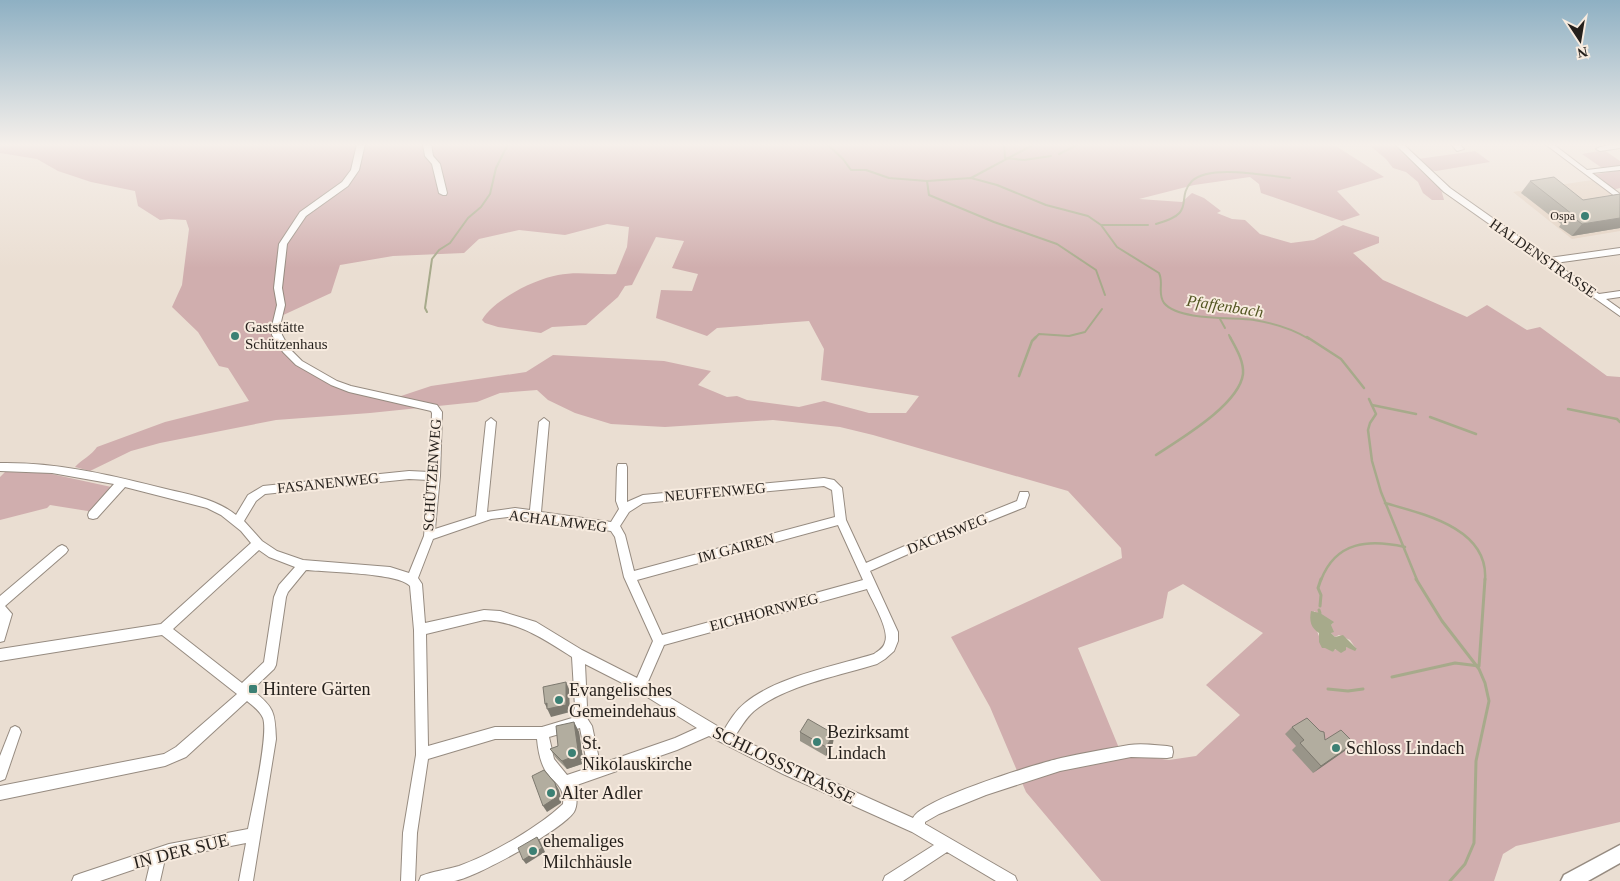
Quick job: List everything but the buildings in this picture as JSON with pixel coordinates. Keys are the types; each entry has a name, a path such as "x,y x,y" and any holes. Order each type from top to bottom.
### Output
{"main road":[{"path":"1570,881 1620,854"}],"street":[{"name":"SCHÜTZENWEG","path":"343,185 303,214 283,244 278,288 281,305 277,335 286,350 299,363 334,383 349,389 434,408 437,412 435,476 429,536 412,579"},
{"path":"441,185 443,193"},
{"name":"HALDENSTRASSE","path":"1442,185 1620,313"},
{"path":"1603,185 1620,198"},
{"path":"1548,261 1620,251"},
{"path":"1598,297 1620,294"},
{"path":"481,518 491,422"},
{"path":"536,515 544,422"},
{"path":"0,467 28,466 52,468 210,504 238,522 258,544 273,554 303,565 390,572 412,579 416,584 420,630 422,755 410,833 408,881"},
{"path":"614,527 624,507 621,501 622,467"},
{"name":"FASANENWEG","path":"238,522 252,498 263,490 409,475 435,476"},
{"path":"93,515 122,483"},
{"name":"NEUFFENWEG","path":"624,507 631,502 650,498 830,483 838,490 841,520"},
{"name":"DACHSWEG","path":"864,569 910,548 1021,504 1024,495"},
{"name":"ACHALMWEG","path":"429,536 481,518 515,512 614,527 620,535 630,577 659,641"},
{"path":"727,737 738,718 756,702 784,689 877,658 888,652 893,641 892,632 841,520"},
{"name":"IM GAIREN","path":"630,577 841,520"},
{"path":"0,655 164,629 258,544"},
{"path":"0,603 62,550"},
{"path":"0,793 165,760 181,752 244,693 270,665 280,597 283,589 303,565"},
{"name":"EICHHORNWEG","path":"659,641 870,583"},
{"path":"0,608 6,614 0,637"},
{"name":"SCHLOSSSTRASSE","path":"420,630 484,615 500,616 532,626 578,654 640,686 709,729 788,769 917,828 1010,881"},
{"path":"164,629 265,709 270,722 270,740 246,881"},
{"path":"640,686 659,641"},
{"path":"422,755 495,732 542,733 577,723 580,718 578,654"},
{"path":"580,718 586,726 595,772"},
{"path":"566,782 677,744 709,729"},
{"path":"0,774 15,732"},
{"path":"426,881 472,867 508,850 550,823 569,808 570,799 566,782 550,767 542,733"},
{"path":"917,828 920,818 934,809 986,788 1060,765 1131,751 1167,752"},
{"name":"IN DER SUE","path":"79,881 159,854 255,834"},
{"path":"890,881 946,845"},
{"path":"153,881 159,854"}],"shaded area":[{"path":"106,185 1194,185 1139,199 1182,202 1192,193 1204,198 1221,211 1217,213 1232,219 1245,220 1260,234 1291,243 1314,240 1343,225 1379,237 1379,243 1353,253 1383,280 1467,317 1487,305 1527,330 1540,327 1607,376 1620,377 1620,822 1516,846 1503,854 1494,881 1101,881 1026,792 990,707 951,637 1122,558 1121,548 1068,491 840,427 773,420 665,427 611,424 575,413 548,400 537,390 500,393 477,402 276,420 160,443 131,451 90,471 75,467 97,447 165,422 249,401 228,368 219,366 198,332 172,307 182,285 189,229 186,220 160,220 138,206 135,191","holes":["607,224 629,227 627,247 616,274 572,273 549,277 505,298 487,312 482,320 485,323 498,327 541,333 552,327 586,325 618,297 625,286 632,285 656,237 684,241 672,268 698,274 692,291 661,290 656,318 707,336 717,328 809,321 824,349 821,380 919,396 906,413 869,413 824,401 799,407 747,400 737,396 727,397 698,385 711,371 664,361 553,355 526,372 431,386 395,398 334,383 286,350 276,326 279,317 331,293 340,265 393,256 464,253 479,239 519,230 565,235","1183,584 1263,633 1206,685 1240,715 1196,756 1169,760 1121,753 1078,648 1163,618 1168,592","1314,611 1333,623 1331,625 1331,633 1335,637 1339,635 1350,640 1357,650 1346,647 1340,651 1334,649 1333,652 1328,648 1316,629"]},
{"path":"1259,185 1357,185 1337,191 1360,215 1342,221 1261,193"},
{"path":"1419,185 1438,185 1441,189 1444,200 1432,200 1423,193"},
{"path":"1558,185 1599,185 1620,200 1620,231 1572,239 1513,192"},
{"path":"1605,185 1620,185 1620,188 1612,190"},
{"path":"5,472 47,473 116,488 94,512 50,505 47,508 0,520 0,477"},
{"path":"1311,611 1320,613 1334,622 1331,625 1334,632 1331,633 1335,637 1343,635 1357,649 1355,651 1346,647 1346,650 1341,653 1335,649 1333,652 1322,648 1319,642 1319,633 1311,624"}],"waterway":[{"path":"427,312 425,308 432,259 439,250 450,243 468,218 481,207 490,194 492,185"},
{"path":"928,185 929,195 994,222 1057,244 1096,270 1105,295"},
{"name":"Pfaffenbach","path":"997,185 1046,205 1088,216 1101,225 1117,247 1159,273 1162,299 1171,309 1181,313 1207,317 1254,320 1268,323 1290,329 1309,339"},
{"path":"1156,224 1177,215 1182,210 1189,185"},
{"path":"1102,225 1148,225"},
{"path":"1019,376 1032,341 1039,334 1069,336 1085,332 1102,309"},
{"path":"1220,319 1225,328"},
{"path":"1156,455 1207,420 1220,409 1239,386 1243,374 1242,364 1229,335"},
{"name":"Pfaffenbach","path":"1307,337 1341,359 1364,388"},
{"name":"Pfaffenbach","path":"1369,399 1376,414 1368,430 1372,461 1386,503"},
{"path":"1372,405 1416,414"},
{"path":"1568,409 1617,419 1620,422"},
{"path":"1430,417 1476,434"},
{"path":"1386,503 1434,518 1451,526 1465,536 1476,548 1483,562 1485,580"},
{"name":"Pfaffenbach","path":"1386,503 1403,547"},
{"path":"1321,580 1327,567 1335,557 1345,550 1355,546 1379,543 1403,547"},
{"name":"Pfaffenbach","path":"1403,547 1417,580"},
{"path":"1320,606 1321,595 1318,588 1321,579"},
{"name":"Pfaffenbach","path":"1416,579 1442,621 1476,666"},
{"path":"1476,666 1479,666 1485,580"},
{"path":"1392,677 1455,663 1476,666"},
{"name":"Pfaffenbach","path":"1450,881 1465,864 1474,843 1476,761 1489,701 1485,683 1476,666"},
{"path":"1328,689 1348,691 1363,689"}],"place":[{"name":"Ospa","path":"1585,216"},
{"name":"Gaststätte Schützenhaus","path":"235,336"},
{"name":"Hintere Gärten","path":"253,689"},
{"name":"Evangelisches Gemeindehaus","path":"559,700"},
{"name":"Bezirksamt Lindach","path":"817,742"},
{"name":"Schloss Lindach","path":"1336,748"},
{"name":"St. Nikolauskirche","path":"572,753"},
{"name":"Alter Adler","path":"551,793"},
{"name":"ehemaliges Milchhäusle","path":"533,851"}]}
